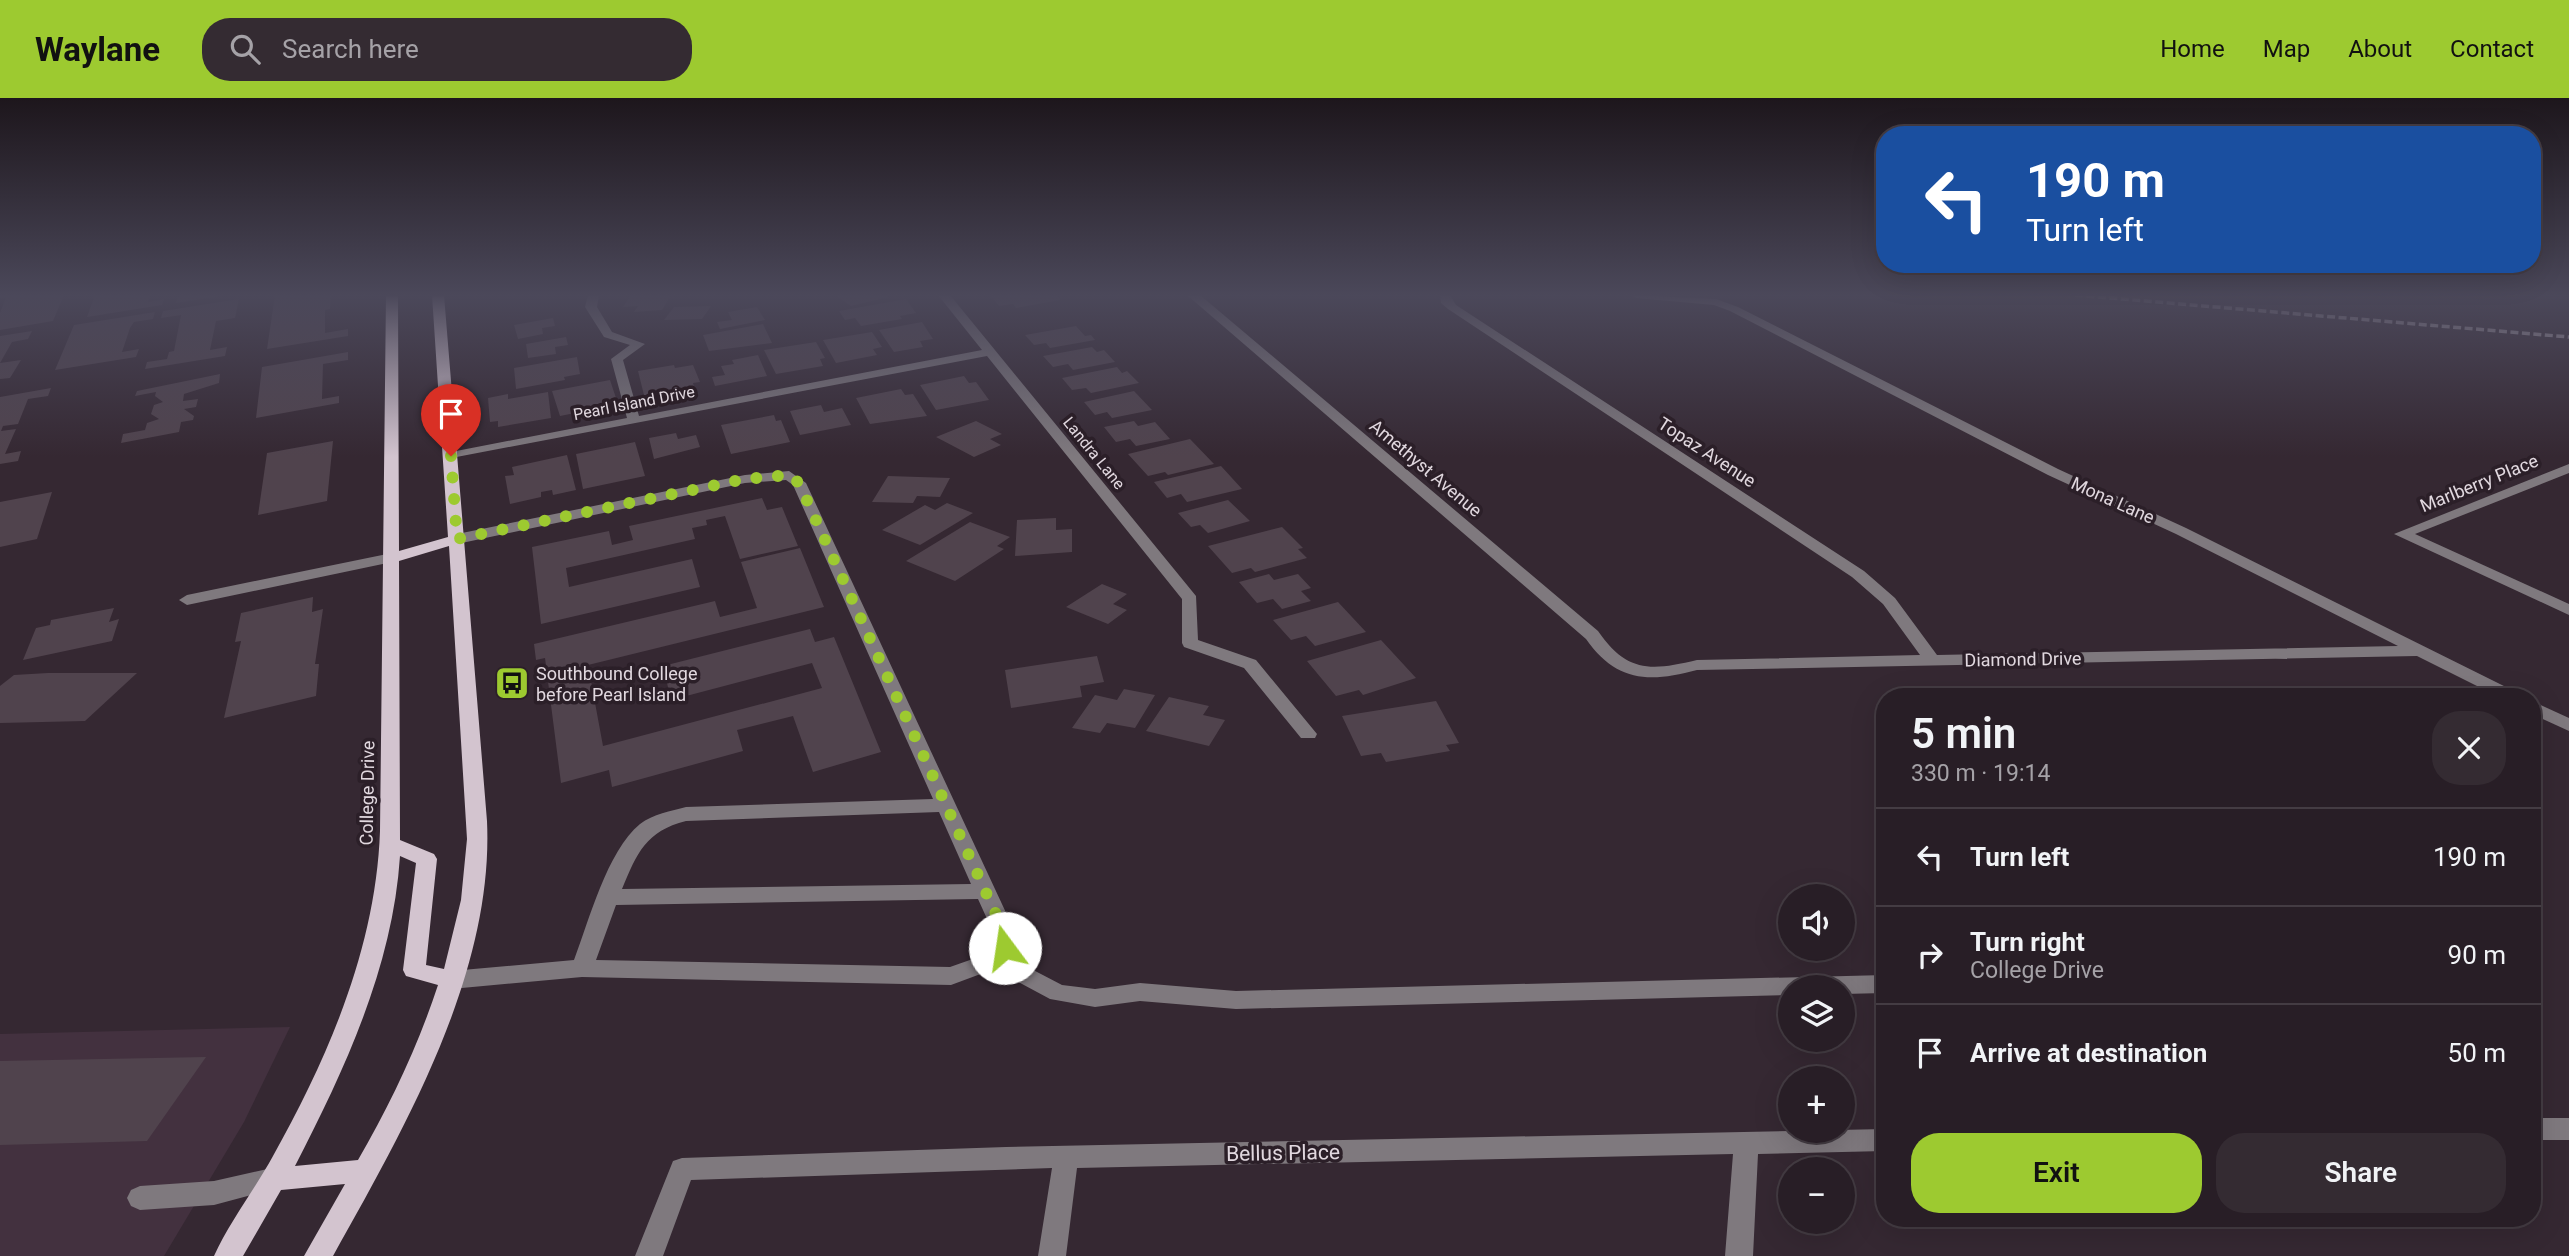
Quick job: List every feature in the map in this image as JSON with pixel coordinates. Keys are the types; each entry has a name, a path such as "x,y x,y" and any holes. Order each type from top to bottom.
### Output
{"main road":[{"name":"College Drive","path":"228,1256 310,1111 346,1030 370,961 378,928 388,869 389,843 391,349"},
{"path":"318,1256 400,1103 452,980 471,903 477,849 442,349"},
{"path":"392,558 457,539"},
{"path":"389,843 427,859 414,970 452,980"},
{"path":"272,1180 365,1171"}],"street":[{"path":"632,349 617,359 634,421"},
{"name":"Landra Lane","path":"987,349 1190,599 1191,643 1250,664 1308,734"},
{"name":"Amethyst Avenue","path":"1256,349 1592,635 1604,654 1631,671"},
{"name":"Topaz Avenue","path":"1516,349 1858,574 1889,601 1932,660"},
{"name":"Mona Lane","path":"1809,349 2493,688"},
{"name":"Pearl Island Drive","path":"451,456 989,352"},
{"name":"Marlberry Place","path":"2569,468 2402,534 2569,610"},
{"path":"452,980 582,968 951,976 995,960 1005,948 1004,932 799,483 789,475 745,479 457,539"},
{"path":"187,600 392,558"},
{"name":"Diamond Drive","path":"1631,671 1667,674 1697,665 2417,651"},
{"path":"2541,711 2569,725"},
{"path":"582,968 631,849 645,831 662,820 686,814 946,805"},
{"path":"611,897 985,891"},
{"path":"995,960 1058,993 1095,998 1140,992 1236,1000 1876,984"},
{"path":"2541,1129 2569,1129"},
{"name":"Bellus Place","path":"649,1256 682,1169 1066,1157 1876,1140"},
{"path":"1739,1256 1746,1143"},
{"path":"1052,1256 1066,1157"},
{"path":"140,1198 214,1194 272,1180"}],"shaded area":[{"path":"290,1027 244,1122 164,1256 0,1256 0,1034"}],"building":[{"path":"0,349 8,349 0,363"},
{"path":"64,349 123,349 122,352 139,349 136,357 55,370"},
{"path":"227,349 225,356 145,369 147,362 167,359 169,352"},
{"path":"527,349 555,349 556,354 528,358"},
{"path":"820,349 825,358 820,359 823,366 776,374 764,350"},
{"path":"828,349 873,349 877,355 836,363"},
{"path":"1094,349 1097,352 1104,350 1115,362 1073,370 1068,364 1053,367 1043,356"},
{"path":"348,352 348,360 323,364 322,399 339,396 339,403 256,418 262,367"},
{"path":"758,355 767,376 715,386 712,377 725,375 721,366 734,364 732,360"},
{"path":"577,357 580,374 564,377 565,380 516,389 514,368"},
{"path":"21,360 10,378 0,379 0,363"},
{"path":"674,365 675,368 693,365 700,382 693,383 695,390 645,399 638,371"},
{"path":"1117,367 1122,373 1127,371 1139,383 1091,393 1086,388 1072,390 1062,378"},
{"path":"220,374 219,383 184,394 183,401 198,399 196,407 184,409 194,416 193,420 181,422 179,432 121,443 123,434 145,430 147,423 159,419 151,414 154,405 163,402 155,396 156,392 135,396 137,391"},
{"path":"964,376 969,383 976,382 989,400 936,410 920,385"},
{"path":"610,380 616,398 608,400 610,406 560,416 552,391"},
{"path":"51,388 48,396 28,399 18,424 3,426 1,431 16,429 5,454 21,451 18,461 0,464 0,397"},
{"path":"901,389 905,395 913,394 927,416 870,424 856,398"},
{"path":"1134,391 1152,410 1112,418 1107,412 1095,415 1084,402"},
{"path":"548,392 551,418 498,427 498,421 490,422 488,398 508,394 508,399"},
{"path":"821,405 824,412 842,408 851,425 800,435 790,411"},
{"path":"774,415 776,421 781,420 790,442 731,454 721,425"},
{"path":"976,421 1002,434 990,439 1001,445 974,457 936,437"},
{"path":"1134,421 1138,426 1155,422 1170,439 1136,446 1130,439 1116,442 1104,427"},
{"path":"676,433 678,439 696,435 700,447 654,459 649,438"},
{"path":"1190,439 1214,464 1168,475 1165,472 1148,476 1128,454"},
{"path":"333,441 327,501 258,515 267,453"},
{"path":"635,442 645,476 583,489 576,454"},
{"path":"567,455 576,490 553,495 552,490 541,492 541,497 510,504 505,476 514,475 512,467"},
{"path":"1221,466 1242,489 1187,502 1181,494 1167,498 1154,482"},
{"path":"888,476 950,478 940,497 917,496 913,503 872,502"},
{"path":"52,492 37,539 0,547 0,502"},
{"path":"762,498 767,510 782,507 798,546 740,559 725,516 706,520 707,525 692,528 695,539 566,568 569,587 692,559 700,587 541,624 532,547 609,531 612,545 633,540 629,526"},
{"path":"1228,500 1250,521 1208,533 1200,525 1191,527 1178,513"},
{"path":"947,503 973,513 920,545 882,530 925,505 935,510"},
{"path":"1056,518 1056,530 1072,529 1072,552 1015,556 1017,520"},
{"path":"970,522 1010,537 997,546 1004,549 955,581 906,561"},
{"path":"1282,527 1303,548 1298,549 1307,558 1255,572 1251,568 1232,573 1208,546"},
{"path":"800,548 824,607 588,665 603,746 822,688 812,663 671,700 663,666 810,629 815,642 834,637 881,752 813,772 793,716 737,730 743,751 612,787 609,770 561,783 545,658 536,660 534,644 715,601 720,617 757,608 741,562"},
{"path":"1269,574 1274,580 1298,574 1311,588 1301,591 1311,601 1282,609 1273,599 1257,603 1239,582"},
{"path":"1102,584 1127,594 1113,604 1127,610 1108,624 1066,607"},
{"path":"313,597 312,612 323,609 315,664 319,664 316,696 224,718 241,641 235,642 241,613"},
{"path":"1338,602 1366,632 1315,646 1306,636 1291,640 1273,620"},
{"path":"114,608 109,622 119,619 112,641 23,660 36,628 50,625 51,620"},
{"path":"1381,640 1416,678 1363,695 1359,690 1336,696 1307,661"},
{"path":"1097,656 1104,682 1080,686 1082,697 1011,708 1005,670"},
{"path":"137,673 85,721 0,723 0,686 14,675"},
{"path":"1124,689 1155,695 1135,728 1107,723 1100,733 1072,728 1095,695 1117,700"},
{"path":"1169,697 1209,706 1203,715 1225,720 1209,746 1146,731"},
{"path":"1436,701 1459,743 1446,745 1450,751 1386,762 1381,753 1361,756 1342,716"},
{"path":"206,1057 147,1141 0,1145 0,1061"}],"place":[{"name":"Southbound College before Pearl Island","path":"512,683"}],"route":[{"path":"451,456 457,539 745,479 789,475 799,483 1004,932 1005,948"}]}
